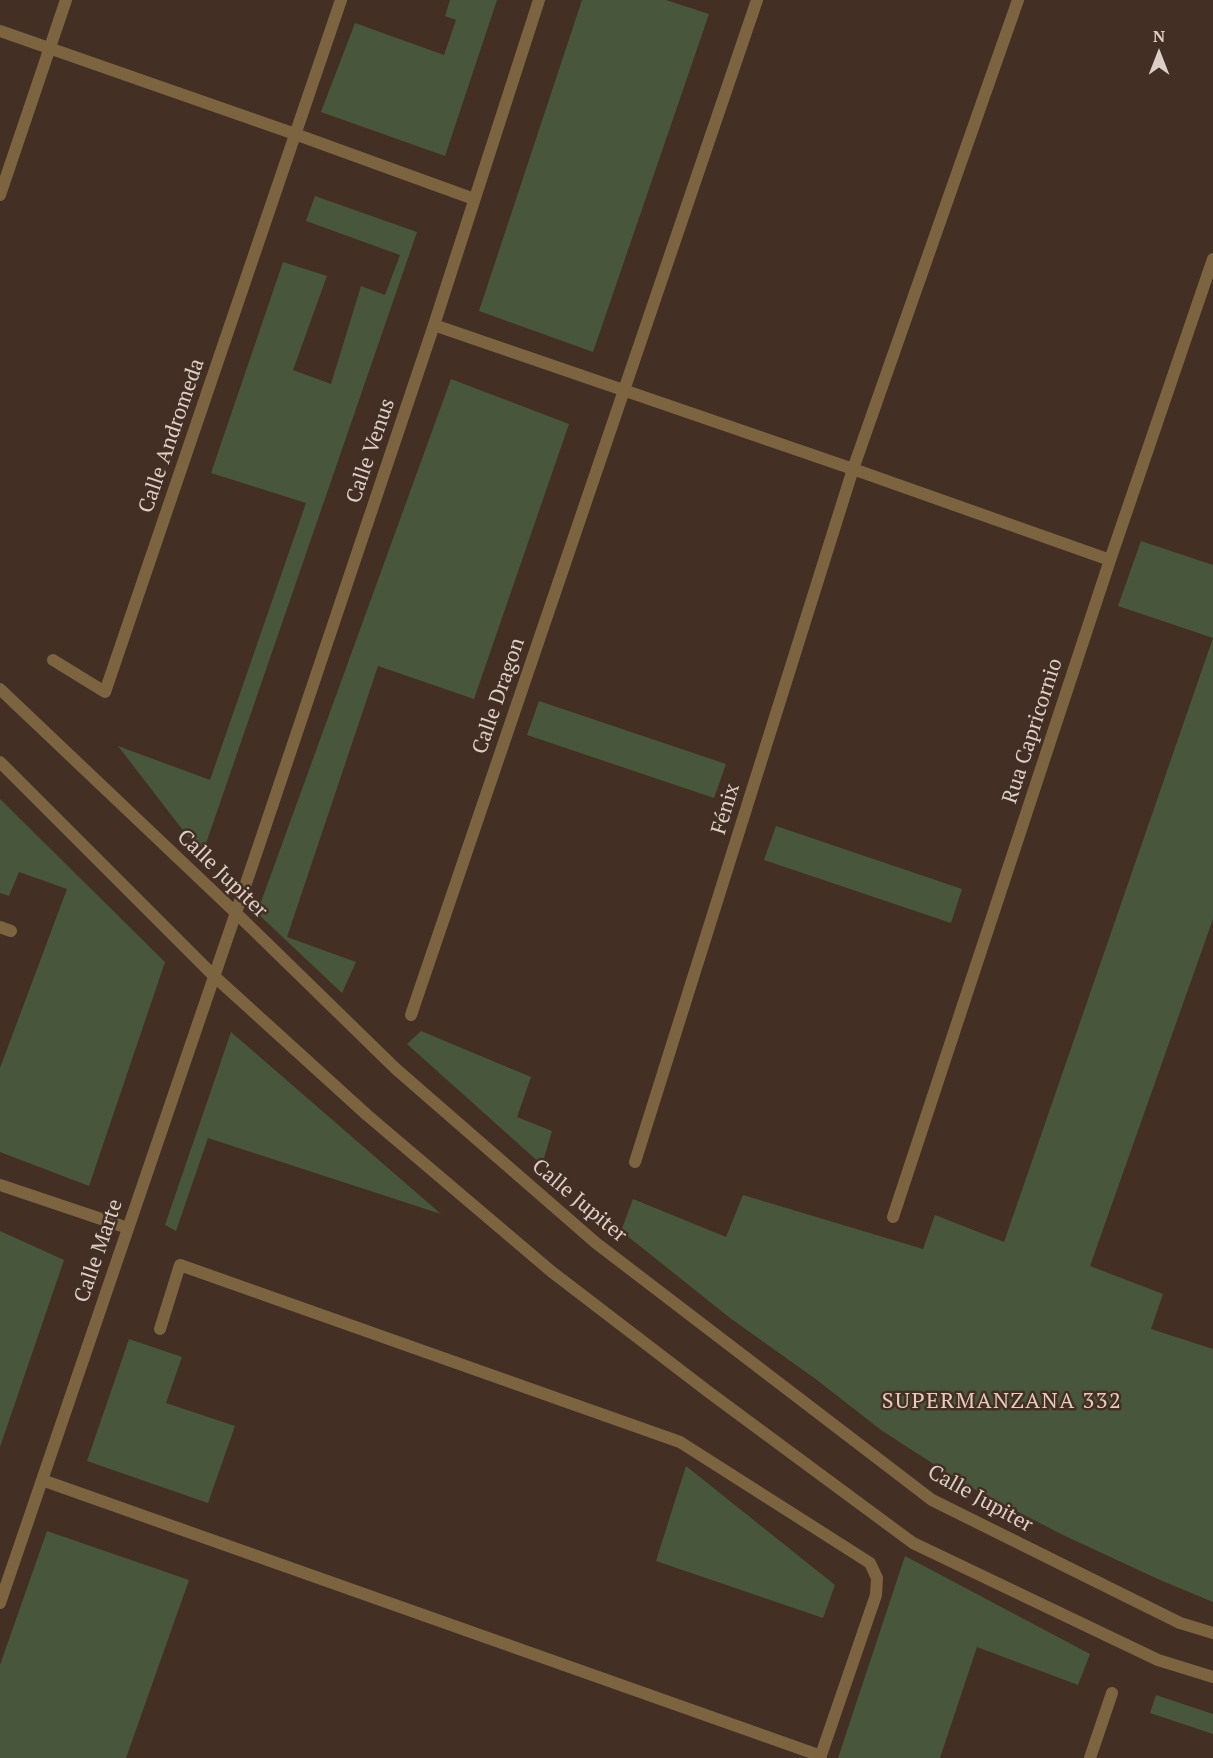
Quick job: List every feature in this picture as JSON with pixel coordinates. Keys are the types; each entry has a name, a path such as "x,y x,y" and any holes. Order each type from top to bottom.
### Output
{"street":[{"path":"0,195 66,0"},
{"path":"295,134 341,0"},
{"name":"Calle Venus","path":"236,913 434,325 539,0"},
{"name":"Calle Dragon","path":"411,1015 757,0"},
{"name":"Fénix","path":"635,1162 853,469 1018,0"},
{"path":"0,32 51,48 474,199"},
{"name":"Calle Andromeda","path":"53,660 105,692 295,134"},
{"name":"Rua Capricornio","path":"893,1217 1110,560 1213,258"},
{"path":"434,325 1110,560"},
{"name":"Calle Jupiter","path":"0,689 396,1069 596,1243 932,1500 1180,1623 1213,1633"},
{"path":"0,762 214,976 367,1115 552,1272 710,1393 913,1543 1158,1660 1213,1677"},
{"name":"Calle Marte","path":"0,1602 236,913"},
{"path":"0,1185 128,1228"},
{"path":"42,1480 820,1757 876,1595 877,1578 870,1563 680,1442 180,1265 160,1329"},
{"path":"1090,1758 1112,1693"}],"green space":[{"path":"450,0 497,0 445,156 321,112 355,23 444,55 456,20 445,16"},
{"path":"582,0 666,0 709,14 593,352 479,311"},
{"path":"315,196 417,232 202,855 118,746 210,780 306,503 211,473 283,262 327,276 293,370 331,384 361,286 385,295 400,255 306,221"},
{"path":"451,379 569,424 474,699 378,666 287,937 356,962 342,993 257,913"},
{"path":"1141,541 1213,565 1213,638 1118,606"},
{"path":"1213,638 1213,919 1090,1266 1163,1294 1151,1329 1213,1349 1213,1602 1063,1535 966,1485 881,1430 817,1380 730,1318 621,1231 633,1199 726,1237 743,1195 923,1249 935,1215 1004,1242"},
{"path":"539,701 726,764 714,798 527,735"},
{"path":"0,799 165,962 89,1186 0,1152 0,1068 67,889 19,872 9,896 0,893"},
{"path":"776,826 962,889 951,923 764,860"},
{"path":"421,1031 531,1077 517,1117 552,1131 542,1165 407,1044"},
{"path":"231,1032 441,1214 208,1138 176,1231 165,1225"},
{"path":"0,1231 64,1260 0,1447"},
{"path":"129,1339 182,1357 166,1403 235,1426 208,1503 87,1461"},
{"path":"686,1466 835,1585 823,1618 656,1561"},
{"path":"47,1531 189,1580 126,1758 0,1758 0,1665"},
{"path":"905,1556 1090,1654 1078,1685 977,1647 940,1758 838,1758"},
{"path":"1156,1695 1213,1714 1213,1734 1150,1713"}],"district":[{"name":"SUPERMANZANA 332","path":"1002,1402"}]}
